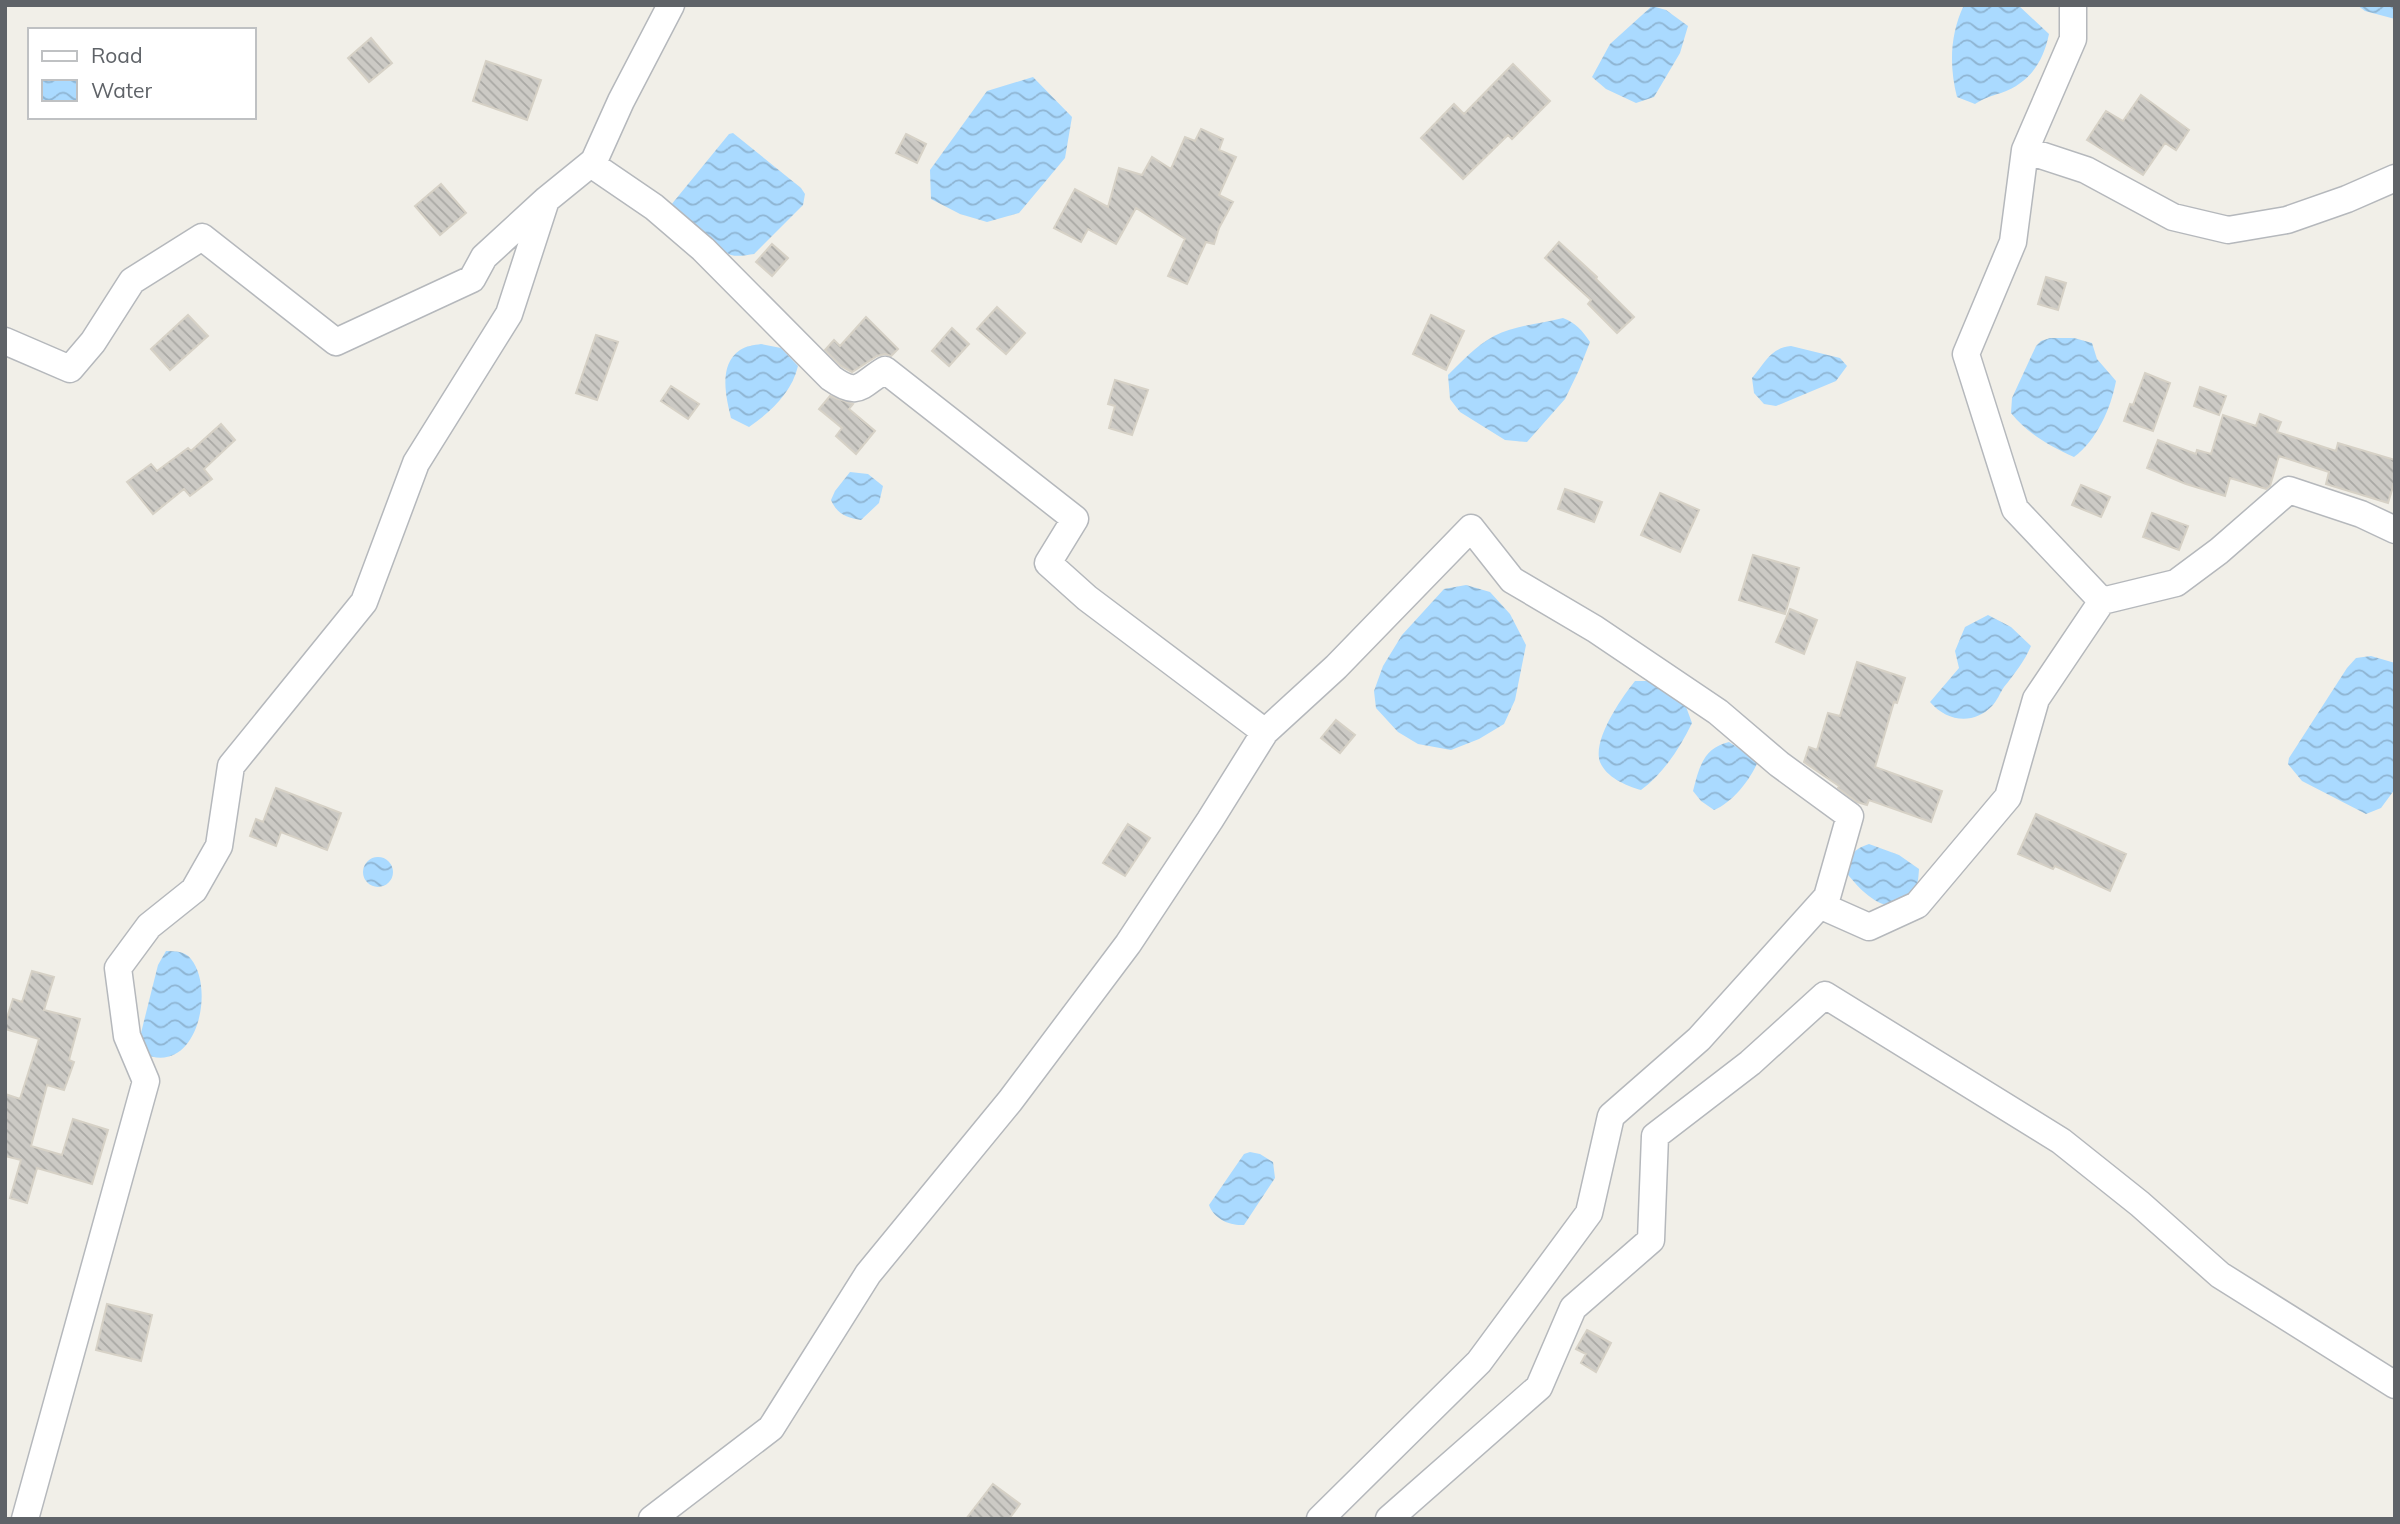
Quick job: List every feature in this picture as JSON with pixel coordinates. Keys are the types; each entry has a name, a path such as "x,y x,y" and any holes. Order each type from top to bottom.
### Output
{"street":[{"path":"5,341 70,369 93,342 132,281 202,237 336,342 472,279 484,257 546,200 594,161 621,101 671,5"},
{"path":"2073,5 2073,39 2025,150 2012,242 1966,354 2015,509 2102,601"},
{"path":"2025,150 2086,170 2173,216 2228,230 2287,220 2347,199 2395,178"},
{"path":"591,164 654,207 703,249 831,378 846,388 860,388 885,370 1075,519 1048,563 1087,598 1265,732"},
{"path":"25,1519 146,1081 127,1036 118,968 149,926 194,890 219,846 231,766 363,602 416,463 509,314 546,200"},
{"path":"652,1519 771,1428 868,1275 1010,1101 1128,944 1265,732 1336,667 1471,528 1512,580 1595,629 1718,712 1779,764 1850,816 1824,907 1869,927 1917,905 2008,797 2036,699 2102,601 2176,583 2289,490 2361,514 2395,530"},
{"path":"1320,1519 1479,1362 1589,1213 1611,1116 1699,1039 1827,897"},
{"path":"1389,1519 1539,1387 1573,1308 1651,1240 1656,1136 1750,1063 1825,995 2061,1141 2140,1204 2220,1275 2395,1385"}],"water":[{"path":"1964,5 2018,5 2049,34 2039,63 2027,78 2011,89 1975,104 1957,97 1953,74 1952,50"},
{"path":"2357,5 2395,5 2395,19 2365,11"},
{"path":"1652,6 1666,10 1688,26 1680,53 1654,97 1636,103 1606,89 1592,77 1610,44"},
{"path":"1033,77 1072,117 1065,158 1019,213 987,222 960,214 931,199 930,170 987,91"},
{"path":"733,133 805,194 803,205 754,254 740,256 731,255 718,246 671,205 729,134"},
{"path":"1563,318 1578,327 1590,342 1565,399 1527,442 1505,440 1460,412 1450,399 1448,375 1470,354 1502,332"},
{"path":"2050,338 2074,338 2092,343 2097,359 2116,381 2102,423 2090,442 2074,457 2040,439 2011,413 2012,398 2036,346"},
{"path":"761,344 781,348 798,366 780,401 749,427 731,418 726,373 733,356 740,350"},
{"path":"1791,346 1840,358 1847,366 1836,381 1776,406 1764,404 1754,393 1752,378 1773,353"},
{"path":"850,472 868,474 883,486 879,503 861,520 843,514 831,500"},
{"path":"1466,585 1490,592 1510,614 1526,645 1515,700 1504,724 1479,739 1451,750 1418,744 1398,732 1376,708 1374,691 1383,666 1402,635 1444,589"},
{"path":"1988,615 2011,627 2031,646 1997,699 1985,712 1961,719 1944,714 1930,702 1959,668 1955,651 1965,627"},
{"path":"2371,656 2395,663 2395,789 2381,808 2366,814 2302,781 2288,764 2289,758 2347,668 2356,658"},
{"path":"1635,681 1651,681 1685,704 1692,723 1670,760 1641,790 1612,776 1600,762 1599,753 1600,742 1610,719"},
{"path":"1729,742 1758,761 1740,790 1714,810 1693,791 1700,767 1708,754"},
{"path":"1869,844 1899,855 1919,869 1915,888 1899,904 1882,904 1865,893 1846,872 1853,854"},
{"path":"378,857 389,861 393,872 389,883 378,887 367,883 363,872 367,861"},
{"path":"166,951 183,953 191,959 198,973 201,1009 188,1043 176,1054 161,1058 142,1053 141,1033 158,965"},
{"path":"1244,1154 1260,1154 1273,1162 1275,1178 1244,1225 1223,1221 1209,1205"}],"building":[{"path":"371,38 392,63 369,82 348,58"},
{"path":"486,61 541,80 527,120 473,101"},
{"path":"1513,64 1550,101 1512,139 1508,135 1463,179 1421,138 1454,104 1464,114"},
{"path":"2141,95 2189,130 2176,150 2165,143 2143,175 2087,140 2106,111 2123,121"},
{"path":"1201,129 1223,139 1219,150 1236,157 1219,195 1233,202 1214,244 1206,242 1187,284 1168,276 1185,239 1136,208 1116,244 1088,229 1081,242 1054,228 1075,189 1108,207 1119,168 1142,175 1152,157 1171,169 1185,137 1195,141"},
{"path":"906,134 926,144 917,163 896,153"},
{"path":"441,184 466,213 440,235 415,206"},
{"path":"1559,242 1597,277 1634,317 1617,333 1588,304 1591,300 1545,258"},
{"path":"772,244 788,258 772,276 756,262"},
{"path":"2046,277 2066,283 2058,310 2038,304"},
{"path":"997,307 1025,333 1006,354 977,329"},
{"path":"188,315 208,336 170,370 151,349"},
{"path":"1431,315 1464,331 1446,370 1413,354"},
{"path":"866,317 898,349 891,356 877,356 852,372 841,366 825,350 834,340 840,346"},
{"path":"952,328 969,344 949,366 932,351"},
{"path":"596,335 618,342 597,400 576,393"},
{"path":"2145,373 2170,383 2153,431 2124,421"},
{"path":"1115,380 1148,390 1132,435 1109,428 1115,406 1108,404"},
{"path":"671,386 699,404 688,419 661,401"},
{"path":"2200,387 2226,396 2219,415 2194,406"},
{"path":"830,396 853,404 849,409 875,431 856,454 836,436 842,428 819,409"},
{"path":"2260,414 2281,422 2277,432 2336,451 2338,443 2395,460 2395,480 2388,503 2326,484 2329,472 2279,456 2270,486 2266,489 2230,478 2225,496 2147,468 2158,440 2196,454 2197,450 2211,454 2223,415 2256,426"},
{"path":"221,424 235,440 204,469 212,479 190,496 184,489 153,514 127,482 151,464 157,471 188,448 191,451"},
{"path":"2081,485 2110,497 2101,517 2072,505"},
{"path":"1565,489 1602,502 1594,522 1558,509"},
{"path":"1660,493 1699,510 1680,552 1641,535"},
{"path":"2152,513 2188,526 2179,550 2143,537"},
{"path":"1753,555 1799,568 1785,614 1739,600"},
{"path":"1790,609 1817,620 1804,654 1776,642"},
{"path":"1857,662 1905,678 1897,703 1894,702 1875,767 1942,791 1931,822 1869,800 1867,805 1857,802 1804,762 1809,747 1817,750 1828,713 1840,716"},
{"path":"1336,720 1355,735 1340,753 1321,738"},
{"path":"276,788 341,813 327,850 281,832 276,846 250,836 256,819 263,822"},
{"path":"2036,814 2126,854 2110,891 2055,866 2053,869 2018,854"},
{"path":"1128,824 1150,838 1125,876 1103,863"},
{"path":"32,971 54,977 44,1010 80,1019 69,1060 74,1062 64,1090 47,1085 31,1146 62,1155 73,1119 108,1130 92,1184 37,1168 27,1203 10,1198 21,1160 5,1156 5,1094 20,1099 39,1039 5,1029 5,1024 13,999 22,1002"},
{"path":"107,1304 152,1315 141,1361 96,1350"},
{"path":"1587,1330 1611,1343 1596,1372 1581,1363 1586,1354 1576,1349"},
{"path":"993,1484 1020,1504 1009,1519 966,1519"}]}
